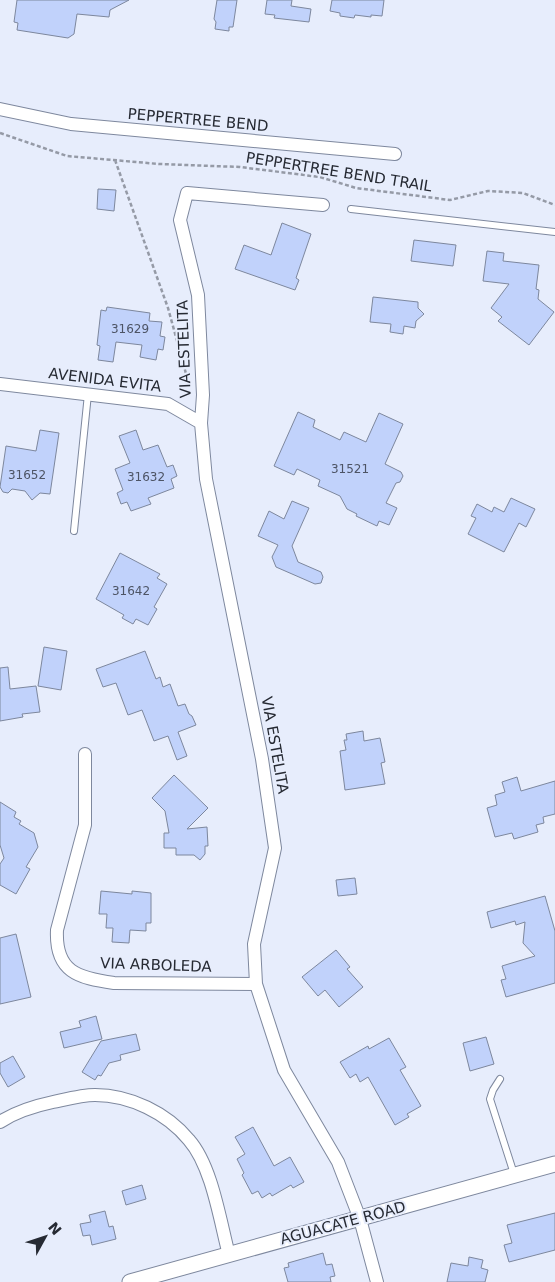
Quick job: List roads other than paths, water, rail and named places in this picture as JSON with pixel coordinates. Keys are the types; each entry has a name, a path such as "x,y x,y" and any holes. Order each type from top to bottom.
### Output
{"street":[{"name":"PEPPERTREE BEND","path":"0,109 71,124 395,154"},
{"name":"VIA ESTELITA","path":"323,205 187,193 180,220 198,295 203,395 201,423 206,479 262,759 275,848 254,944 256,984 284,1070 338,1162 360,1219 377,1282"},
{"name":"AVENIDA EVITA","path":"0,384 168,404 201,423"},
{"name":"VIA ARBOLEDA","path":"85,754 85,825 57,930 56,942 59,954 66,965 74,974 94,980 114,982 256,984"},
{"path":"0,1122 10,1115 31,1107 93,1095 112,1096 131,1101 156,1112 190,1140 206,1170 229,1255"},
{"name":"AGUACATE ROAD","path":"130,1282 555,1164"}],"lane":[{"path":"351,209 555,232"},
{"path":"74,531 88,394"},
{"path":"500,1080 492,1090 490,1099 515,1176"}]}
